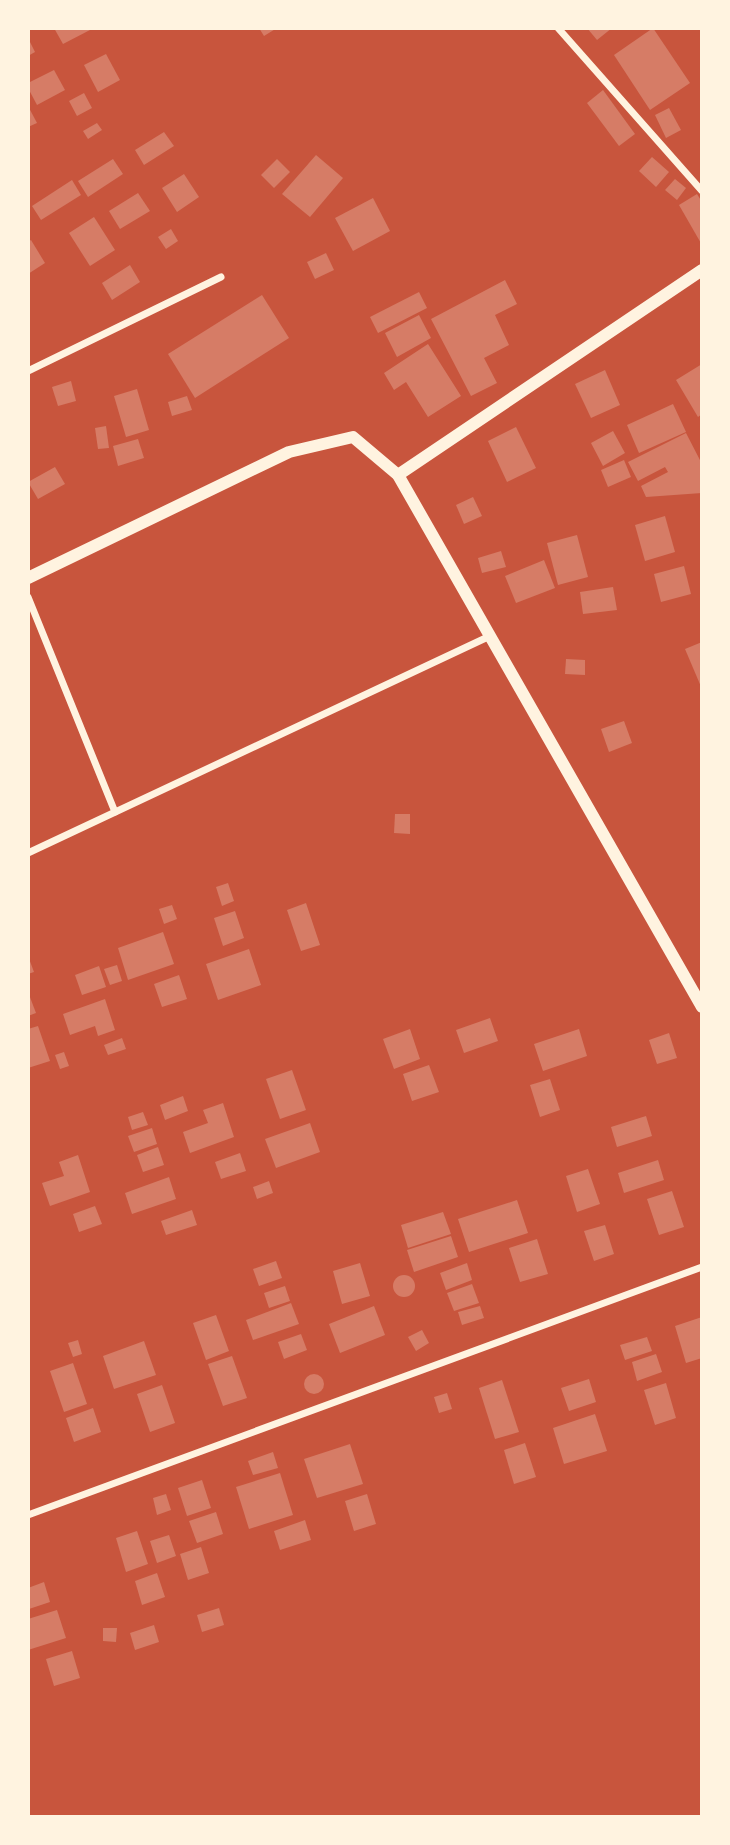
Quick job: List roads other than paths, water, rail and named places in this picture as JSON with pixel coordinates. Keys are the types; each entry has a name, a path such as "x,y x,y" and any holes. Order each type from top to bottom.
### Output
{"street":[{"path":"558,28 702,191"},
{"path":"398,475 702,270"},
{"path":"28,371 221,277"},
{"path":"28,578 289,452 353,437 398,475 702,1007"},
{"path":"28,597 115,812"},
{"path":"28,853 491,636"},
{"path":"28,1515 702,1267"}]}
